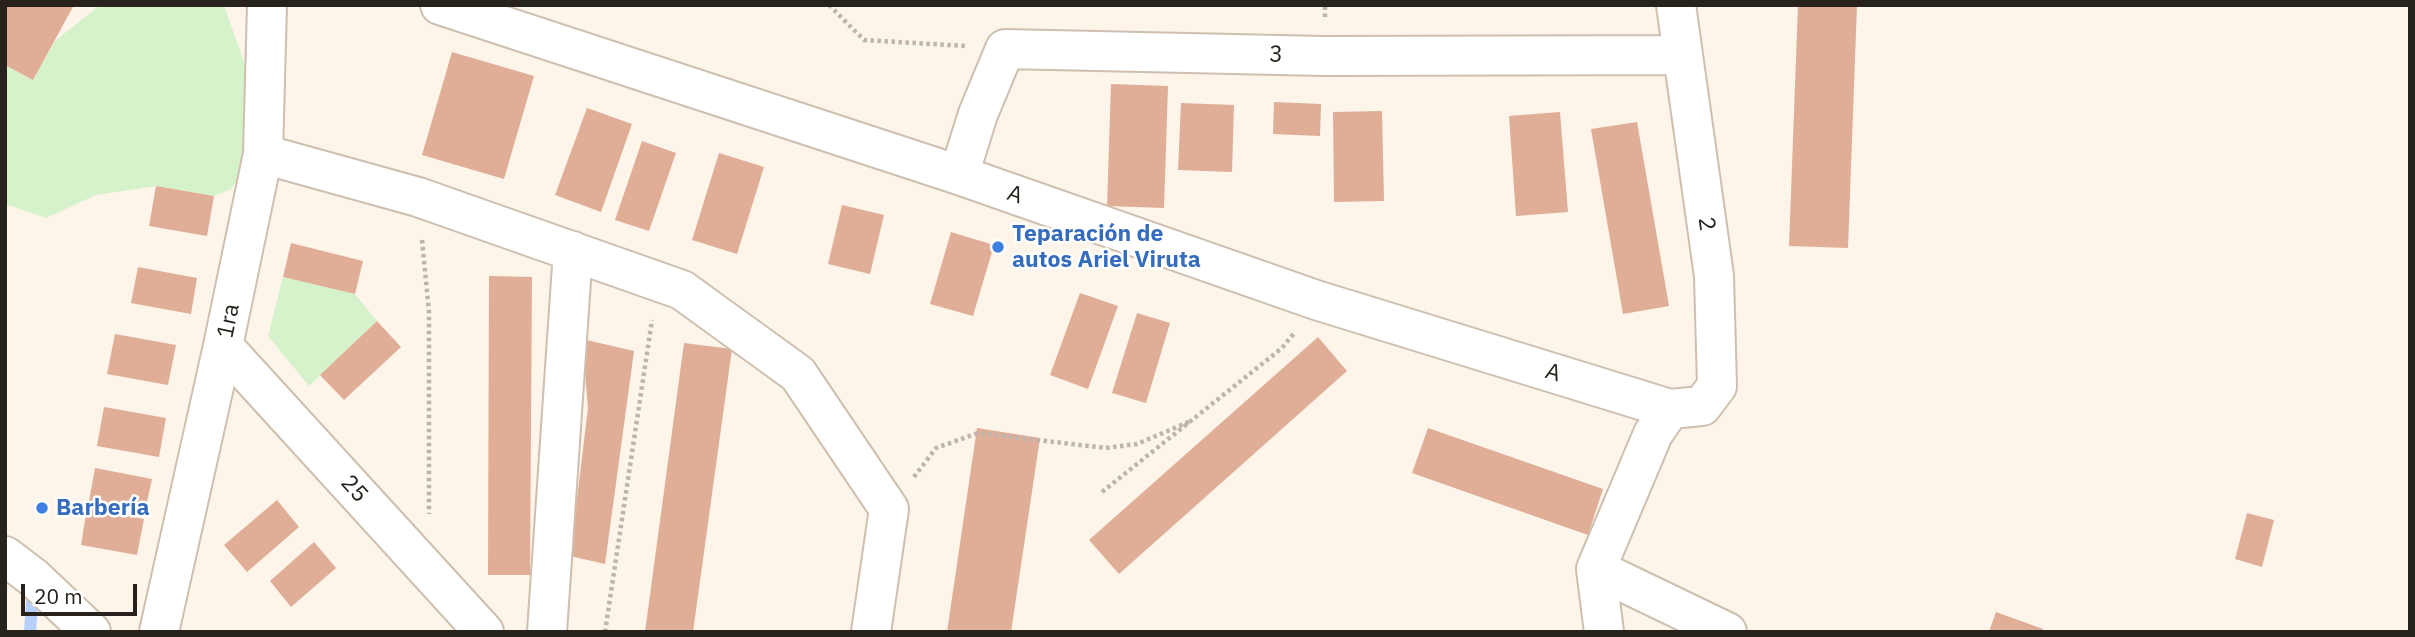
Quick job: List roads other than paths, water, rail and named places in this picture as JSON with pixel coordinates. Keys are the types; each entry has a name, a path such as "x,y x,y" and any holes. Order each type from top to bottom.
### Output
{"street":[{"name":"1ra","path":"159,632 263,154 267,5"},
{"name":"A","path":"440,5 959,175 1316,300 1670,409"},
{"name":"2","path":"1670,409 1702,406 1717,386 1714,276 1676,5"},
{"name":"3","path":"959,175 978,114 1005,49 1324,56 1682,55"},
{"path":"263,154 418,197 682,290 798,374 889,509 870,632"},
{"path":"547,632 573,251"},
{"name":"25","path":"223,346 484,632"},
{"path":"1604,632 1596,569 1653,434 1670,409"},
{"path":"5,556 34,578 91,632"},
{"path":"1596,569 1727,632"}],"waterway":[{"path":"30,632 33,589"}],"place":[{"name":"Teparación de autos Ariel Viruta","path":"998,247"},
{"name":"Barbería","path":"42,508"}]}
